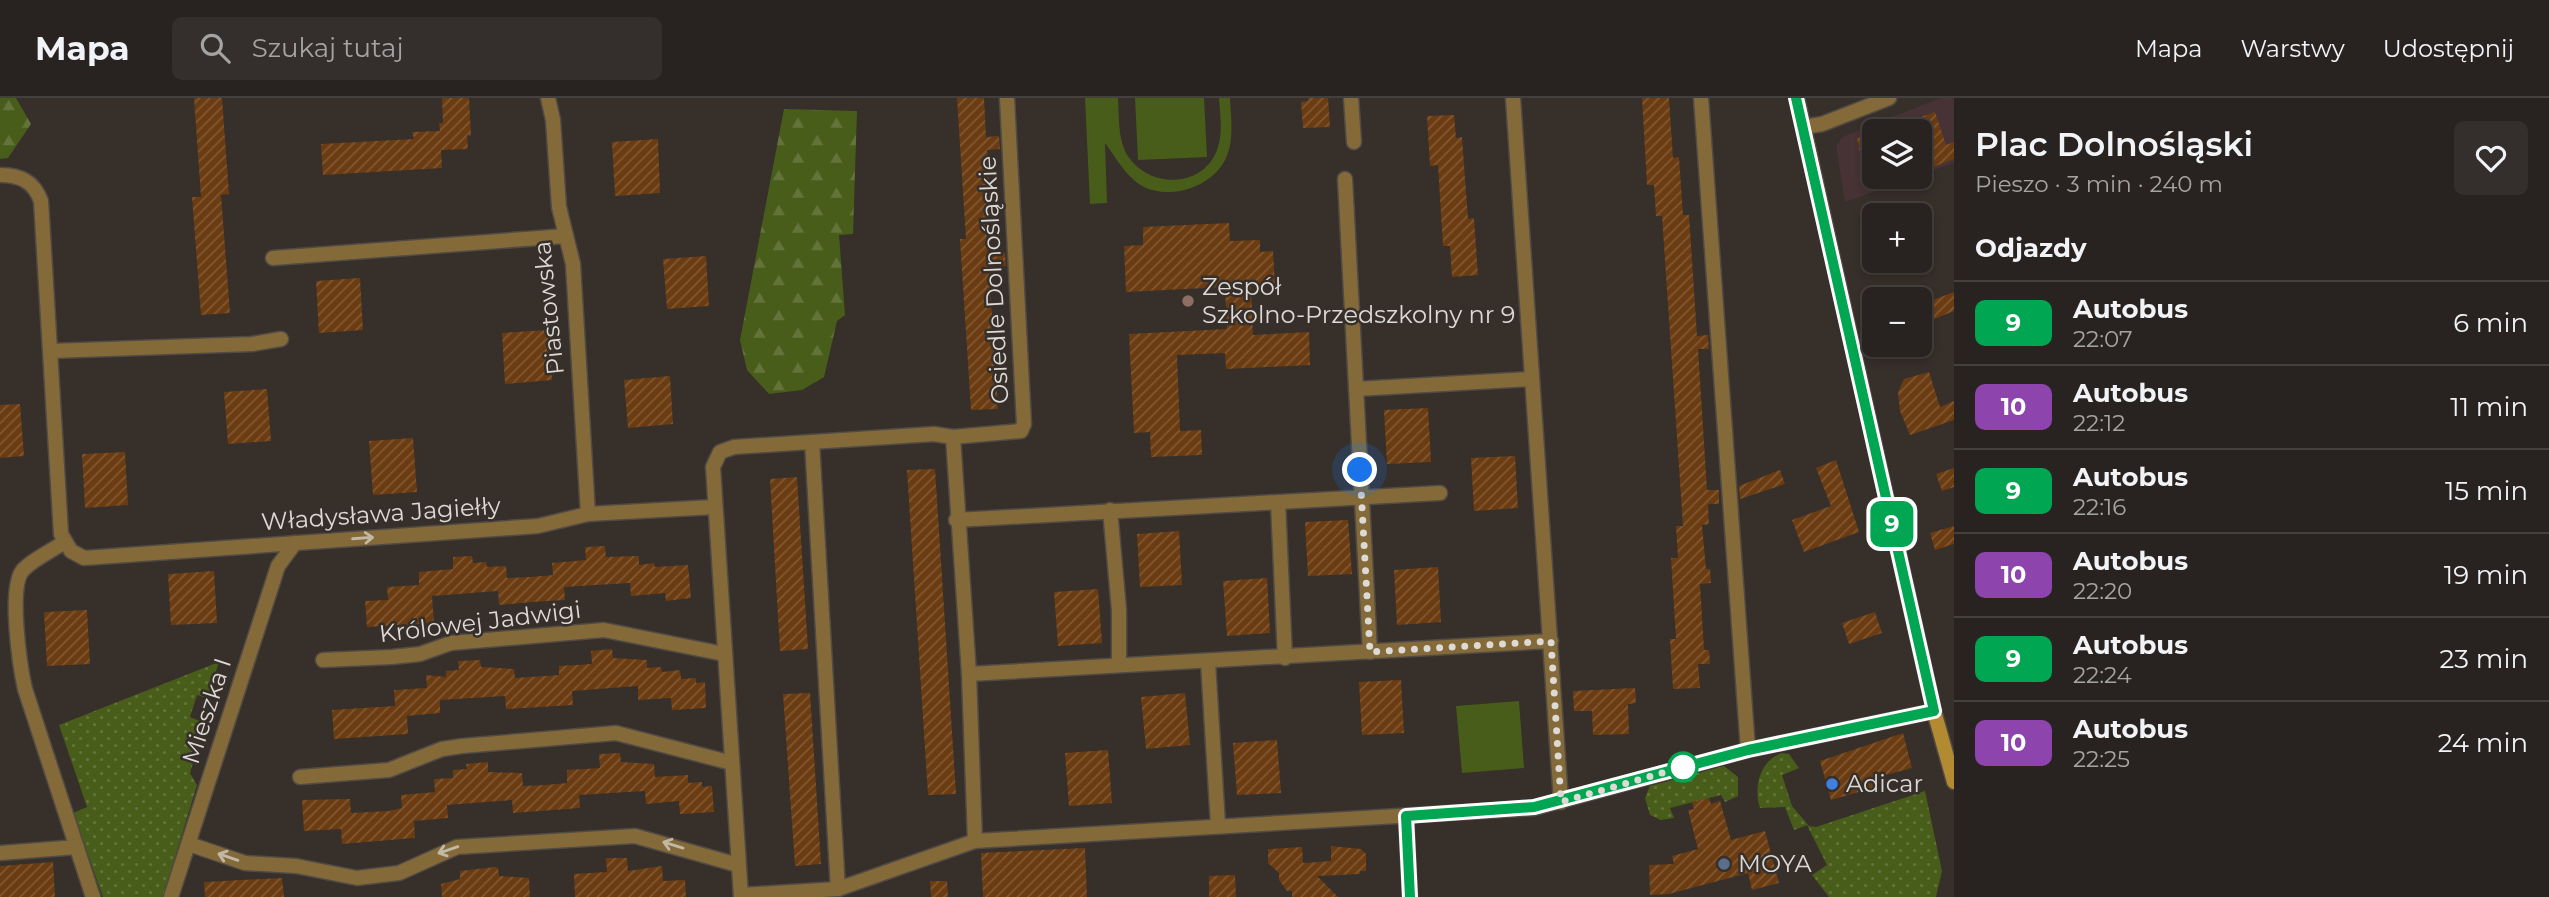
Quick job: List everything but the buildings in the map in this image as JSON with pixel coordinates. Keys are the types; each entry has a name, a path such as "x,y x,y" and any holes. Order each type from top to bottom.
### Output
{"street":[{"name":"Piastowska","path":"548,98 553,120 559,207 573,264 588,514"},
{"name":"Osiedle Dolnośląskie","path":"714,507 713,467 720,452 734,447 933,434 953,437 1021,432 1024,424 1007,98"},
{"path":"1350,98 1354,142"},
{"path":"1513,98 1561,802"},
{"path":"1702,98 1748,750"},
{"path":"1797,98 1934,711 1953,782"},
{"path":"1804,127 1822,124 1888,98"},
{"path":"0,175 20,177 35,186 41,201 62,538 23,570 16,584 19,663 25,690 93,897"},
{"path":"1345,179 1370,652"},
{"path":"273,258 566,236"},
{"path":"51,351 211,346 281,339"},
{"path":"1356,389 1531,379"},
{"path":"953,437 956,520 969,674 975,841"},
{"path":"812,442 838,889"},
{"path":"956,520 1440,493"},
{"path":"1278,502 1285,658"},
{"path":"714,507 741,896 838,889 975,841 1534,807 1561,802 1748,750 1934,711"},
{"name":"Władysława Jagiełły","path":"62,538 84,558 538,526 588,514 714,507"},
{"path":"1110,510 1119,610 1119,665"},
{"name":"Mieszka I","path":"171,897 278,566 295,543"},
{"name":"Królowej Jadwigi","path":"323,660 392,657 420,654 463,642 604,631 724,654"},
{"path":"969,674 1551,641"},
{"path":"1208,662 1218,825"},
{"path":"300,777 389,770 442,749 462,746 616,733 732,762"},
{"path":"1406,816 1410,897"},
{"path":"189,844 245,863 296,866 357,878 399,873 457,847 635,836 738,865"},
{"path":"0,853 77,847"}],"shaded area":[{"path":"1940,98 1954,98 1954,163 1932,171 1932,119 1887,119"},
{"path":"1862,129 1862,189 1882,189 1845,202 1836,146 1842,137"}],"green space":[{"path":"0,98 16,98 31,124 8,158 0,159"},
{"path":"1085,98 1118,98 1120,132 1125,151 1134,164 1146,173 1160,178 1174,180 1188,177 1201,171 1211,161 1220,135 1219,98 1230,98 1230,147 1224,162 1207,180 1196,186 1170,192 1146,188 1135,181 1105,143 1107,203 1090,204"},
{"path":"1135,98 1204,98 1207,157 1138,160"},
{"path":"784,109 857,111 853,234 839,235 845,315 837,321 824,377 802,390 769,394 747,370 740,340"},
{"path":"219,662 207,698 197,695 190,717 205,723 190,773 197,785 163,897 103,897 73,813 87,807 59,725"},
{"path":"1519,701 1524,768 1462,773 1456,706"},
{"path":"1782,753 1789,754 1799,768 1782,775 1792,806 1809,826 1816,827 1925,791 1942,871 1936,897 1829,897 1812,875 1827,865 1807,825 1794,830 1785,807 1760,808 1757,792 1760,776 1768,762"},
{"path":"1724,766 1738,777 1738,796 1725,802 1721,795 1670,808 1674,818 1661,820 1650,815 1645,798 1650,786"}],"bus line":[{"name":"9","path":"1410,897 1406,816 1534,807 1561,802 1748,750 1934,711 1796,98"}],"place":[{"name":"Zespół Szkolno-Przedszkolny nr 9","path":"1188,301"},
{"name":"Adicar","path":"1832,784"},
{"name":"MOYA","path":"1724,864"}],"route":[{"path":"1360,470 1370,652 1551,641 1561,802 1683,767"}]}
